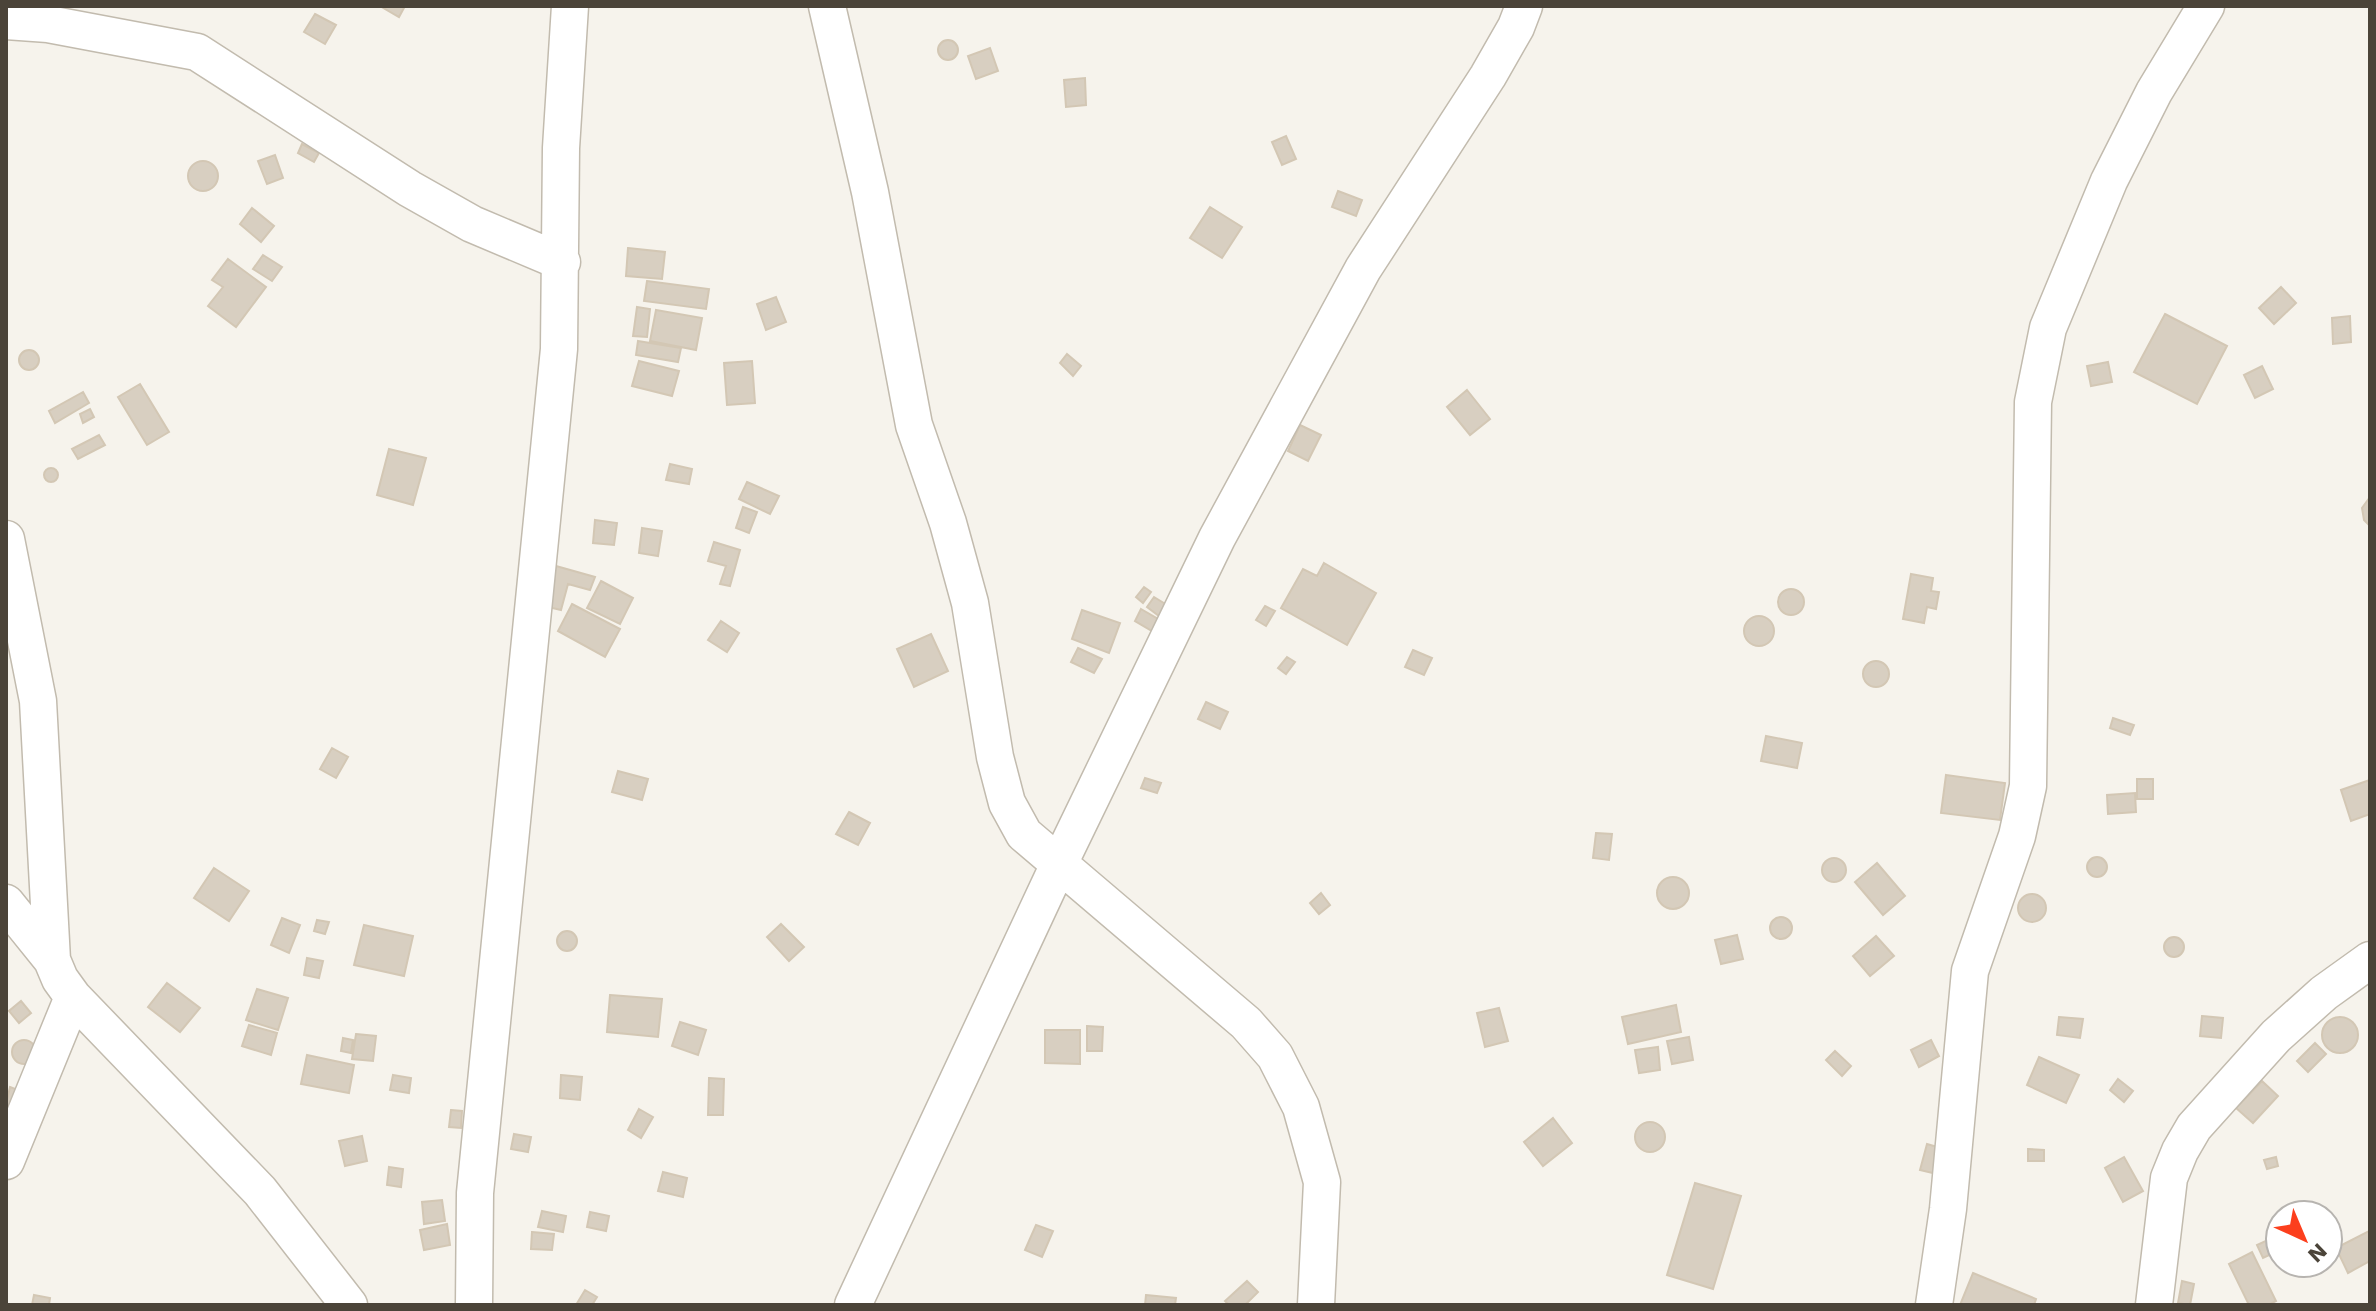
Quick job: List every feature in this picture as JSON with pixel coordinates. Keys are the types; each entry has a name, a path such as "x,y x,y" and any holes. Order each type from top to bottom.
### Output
{"street":[{"path":"474,1305 475,1193 559,349 561,148 570,6"},
{"path":"827,6 870,192 914,425 948,523 970,603 995,757 1007,803 1024,834 1246,1023 1275,1056 1301,1107 1322,1182 1316,1305"},
{"path":"853,1305 1059,864 1217,538 1363,269 1488,76 1516,27 1524,6"},
{"path":"1934,1305 1948,1209 1960,1052 1970,971 2017,836 2028,786 2033,402 2048,328 2109,181 2154,92 2206,6"},
{"path":"6,21 48,24 197,52 410,189 472,224 562,262"},
{"path":"6,539 38,701 52,960"},
{"path":"6,903 52,960 60,979 73,997 260,1191 349,1305"},
{"path":"2154,1305 2169,1178 2194,1127 2276,1036 2324,993 2370,960"},
{"path":"6,1161 73,997"}],"building":[{"path":"380,6 405,6 399,17"},
{"path":"315,14 336,25 325,44 304,32"},
{"path":"948,40 955,43 958,50 955,57 948,60 941,57 938,50 941,43"},
{"path":"990,48 998,71 976,79 968,56"},
{"path":"1085,78 1086,105 1066,107 1064,80"},
{"path":"1286,136 1296,159 1282,165 1272,142"},
{"path":"302,144 319,153 314,162 298,153"},
{"path":"275,155 283,178 267,184 258,161"},
{"path":"203,161 214,165 218,176 214,187 203,191 192,187 188,176 192,165"},
{"path":"1338,191 1362,200 1356,216 1332,207"},
{"path":"1210,207 1242,227 1222,258 1190,238"},
{"path":"252,208 274,226 261,242 240,224"},
{"path":"628,248 665,252 662,279 626,276"},
{"path":"263,255 282,267 272,281 253,269"},
{"path":"228,259 266,287 236,327 208,306 223,287 212,280"},
{"path":"647,281 709,289 706,309 644,301"},
{"path":"2281,287 2296,303 2274,324 2259,308"},
{"path":"776,297 786,322 766,330 757,304"},
{"path":"637,307 650,309 647,337 633,336"},
{"path":"656,310 702,318 696,350 650,341"},
{"path":"2165,314 2227,346 2197,404 2134,372"},
{"path":"2350,316 2351,342 2333,344 2332,318"},
{"path":"638,341 681,348 678,362 636,355"},
{"path":"29,350 36,353 39,360 36,367 29,370 22,367 19,360 22,353"},
{"path":"1067,354 1081,366 1073,376 1060,363"},
{"path":"639,361 679,371 672,396 632,386"},
{"path":"752,361 755,403 727,405 724,363"},
{"path":"2108,362 2112,382 2091,386 2087,366"},
{"path":"2262,366 2273,389 2255,398 2244,375"},
{"path":"140,384 169,432 147,445 118,397"},
{"path":"1467,390 1490,419 1470,435 1447,407"},
{"path":"83,392 89,403 55,423 49,411"},
{"path":"90,409 94,417 83,423 80,414"},
{"path":"1300,425 1321,435 1308,461 1288,451"},
{"path":"99,435 105,445 78,459 72,449"},
{"path":"389,449 426,458 413,505 377,495"},
{"path":"670,464 692,469 689,484 666,480"},
{"path":"51,468 58,475 51,482 44,475"},
{"path":"747,482 779,496 770,514 739,499"},
{"path":"2370,497 2370,526 2364,520 2362,508"},
{"path":"743,507 757,512 749,533 736,528"},
{"path":"595,520 617,523 614,545 593,543"},
{"path":"642,528 662,531 658,556 639,553"},
{"path":"714,542 740,550 730,586 720,584 726,566 708,561"},
{"path":"1324,563 1376,593 1347,645 1281,608 1303,569 1317,576"},
{"path":"556,566 595,577 590,590 568,584 561,610 544,606"},
{"path":"1911,574 1933,578 1931,591 1939,592 1936,609 1927,607 1924,623 1903,619"},
{"path":"601,581 633,598 620,624 587,608"},
{"path":"1144,587 1151,592 1143,603 1136,597"},
{"path":"1791,589 1801,592 1804,602 1801,612 1791,615 1781,612 1778,602 1781,592"},
{"path":"1154,597 1167,605 1159,616 1147,607"},
{"path":"572,604 620,629 605,657 558,631"},
{"path":"1265,606 1275,611 1266,626 1256,620"},
{"path":"1141,609 1158,619 1152,631 1135,621"},
{"path":"1082,610 1120,623 1109,653 1072,639"},
{"path":"1759,616 1770,620 1774,631 1770,642 1759,646 1748,642 1744,631 1748,620"},
{"path":"721,621 739,633 727,652 708,640"},
{"path":"931,634 948,671 914,687 897,649"},
{"path":"1078,648 1102,659 1094,673 1071,662"},
{"path":"1413,650 1432,658 1424,675 1405,667"},
{"path":"1287,657 1295,662 1286,674 1278,668"},
{"path":"1876,661 1885,665 1889,674 1885,683 1876,687 1867,683 1863,674 1867,665"},
{"path":"1206,702 1228,712 1220,729 1198,719"},
{"path":"2113,718 2134,725 2130,735 2110,728"},
{"path":"1766,736 1802,743 1797,768 1761,761"},
{"path":"332,748 348,757 336,778 320,769"},
{"path":"618,771 648,779 642,800 612,792"},
{"path":"1946,775 2005,783 2000,820 1941,813"},
{"path":"1145,778 1161,783 1157,793 1141,788"},
{"path":"2137,779 2153,779 2153,799 2137,799"},
{"path":"2370,780 2370,814 2351,821 2341,790"},
{"path":"2135,793 2136,812 2108,814 2107,795"},
{"path":"849,812 870,823 858,845 836,834"},
{"path":"1596,833 1612,834 1609,860 1593,858"},
{"path":"2093,857 2101,857 2107,867 2101,877 2093,877 2087,871 2087,863"},
{"path":"1834,858 1843,861 1846,870 1843,879 1834,882 1825,879 1822,870 1825,861"},
{"path":"1877,863 1905,896 1883,915 1855,882"},
{"path":"214,868 249,891 229,921 194,898"},
{"path":"1673,877 1684,882 1689,893 1684,904 1673,909 1662,904 1657,893 1662,882"},
{"path":"1321,893 1330,905 1319,914 1310,903"},
{"path":"2032,894 2042,898 2046,908 2042,918 2032,922 2022,918 2018,908 2022,898"},
{"path":"1777,917 1785,917 1792,928 1785,939 1777,939 1770,932 1770,924"},
{"path":"282,918 300,925 289,953 271,945"},
{"path":"317,920 329,922 325,934 314,931"},
{"path":"781,924 804,947 789,961 767,937"},
{"path":"364,925 413,936 404,976 354,965"},
{"path":"567,931 574,934 577,941 574,948 567,951 560,948 557,941 560,934"},
{"path":"1737,935 1743,959 1721,964 1715,940"},
{"path":"1876,936 1894,956 1870,976 1853,956"},
{"path":"2174,937 2181,940 2184,947 2181,954 2174,957 2167,954 2164,947 2167,940"},
{"path":"307,958 323,961 319,978 304,975"},
{"path":"167,983 200,1008 180,1032 148,1007"},
{"path":"257,989 288,998 278,1030 246,1020"},
{"path":"610,995 662,999 658,1037 607,1032"},
{"path":"21,1001 31,1013 19,1023 9,1011"},
{"path":"1676,1005 1681,1032 1628,1044 1622,1017"},
{"path":"1499,1008 1508,1041 1485,1047 1477,1013"},
{"path":"2202,1016 2223,1018 2221,1038 2200,1036"},
{"path":"2059,1017 2083,1019 2080,1038 2057,1035"},
{"path":"2340,1017 2353,1022 2358,1035 2353,1048 2340,1053 2327,1048 2322,1035 2327,1022"},
{"path":"680,1022 706,1030 698,1055 672,1046"},
{"path":"249,1025 277,1033 271,1055 242,1046"},
{"path":"1087,1026 1103,1027 1102,1051 1087,1051"},
{"path":"1045,1030 1080,1030 1080,1064 1045,1063"},
{"path":"356,1034 376,1036 373,1061 352,1059"},
{"path":"1689,1037 1693,1060 1672,1064 1667,1041"},
{"path":"343,1038 353,1040 351,1053 341,1051"},
{"path":"24,1040 33,1043 36,1052 33,1061 24,1064 15,1061 12,1052 15,1043"},
{"path":"1931,1040 1939,1056 1919,1067 1911,1050"},
{"path":"2315,1043 2326,1054 2308,1072 2297,1061"},
{"path":"1658,1047 1660,1070 1639,1073 1635,1050"},
{"path":"1835,1051 1851,1066 1842,1076 1826,1060"},
{"path":"307,1055 354,1065 349,1093 301,1084"},
{"path":"2039,1057 2079,1075 2066,1103 2027,1085"},
{"path":"393,1075 411,1078 409,1093 390,1090"},
{"path":"561,1075 582,1077 580,1100 560,1098"},
{"path":"709,1078 724,1079 723,1115 708,1115"},
{"path":"2118,1079 2133,1091 2124,1102 2110,1090"},
{"path":"2262,1081 2278,1096 2253,1123 2236,1108"},
{"path":"10,1087 23,1092 16,1109 6,1104"},
{"path":"639,1109 653,1117 641,1138 628,1130"},
{"path":"451,1110 462,1111 461,1128 449,1127"},
{"path":"1553,1118 1572,1143 1543,1166 1524,1142"},
{"path":"1650,1122 1656,1123 1664,1131 1664,1143 1656,1151 1650,1152 1644,1151 1636,1143 1635,1137 1636,1131 1644,1123"},
{"path":"514,1134 531,1137 528,1152 511,1149"},
{"path":"362,1136 367,1161 345,1166 339,1141"},
{"path":"1927,1144 1944,1149 1937,1174 1920,1170"},
{"path":"2028,1149 2044,1150 2044,1161 2028,1161"},
{"path":"2124,1157 2143,1191 2123,1202 2105,1168"},
{"path":"2276,1157 2278,1166 2267,1169 2264,1160"},
{"path":"389,1167 403,1169 401,1187 387,1185"},
{"path":"663,1172 687,1178 683,1197 658,1191"},
{"path":"1695,1183 1741,1196 1713,1289 1667,1275"},
{"path":"442,1200 445,1221 424,1224 422,1202"},
{"path":"542,1211 566,1216 563,1232 538,1227"},
{"path":"590,1212 609,1216 606,1231 587,1227"},
{"path":"447,1224 450,1245 424,1250 420,1230"},
{"path":"1036,1225 1053,1231 1042,1257 1025,1250"},
{"path":"2369,1231 2370,1261 2348,1273 2344,1265 2344,1244"},
{"path":"532,1232 554,1234 552,1250 531,1249"},
{"path":"2264,1242 2264,1258 2263,1258 2257,1245"},
{"path":"2252,1252 2276,1301 2268,1305 2249,1305 2229,1264"},
{"path":"1973,1273 2036,1299 2034,1305 1960,1305"},
{"path":"1247,1281 1258,1292 1245,1305 1229,1305 1225,1301"},
{"path":"2182,1281 2194,1284 2190,1305 2178,1303"},
{"path":"585,1290 597,1297 592,1305 576,1305"},
{"path":"34,1295 50,1298 49,1305 32,1305"},
{"path":"1146,1295 1176,1298 1175,1305 1145,1305"}]}
